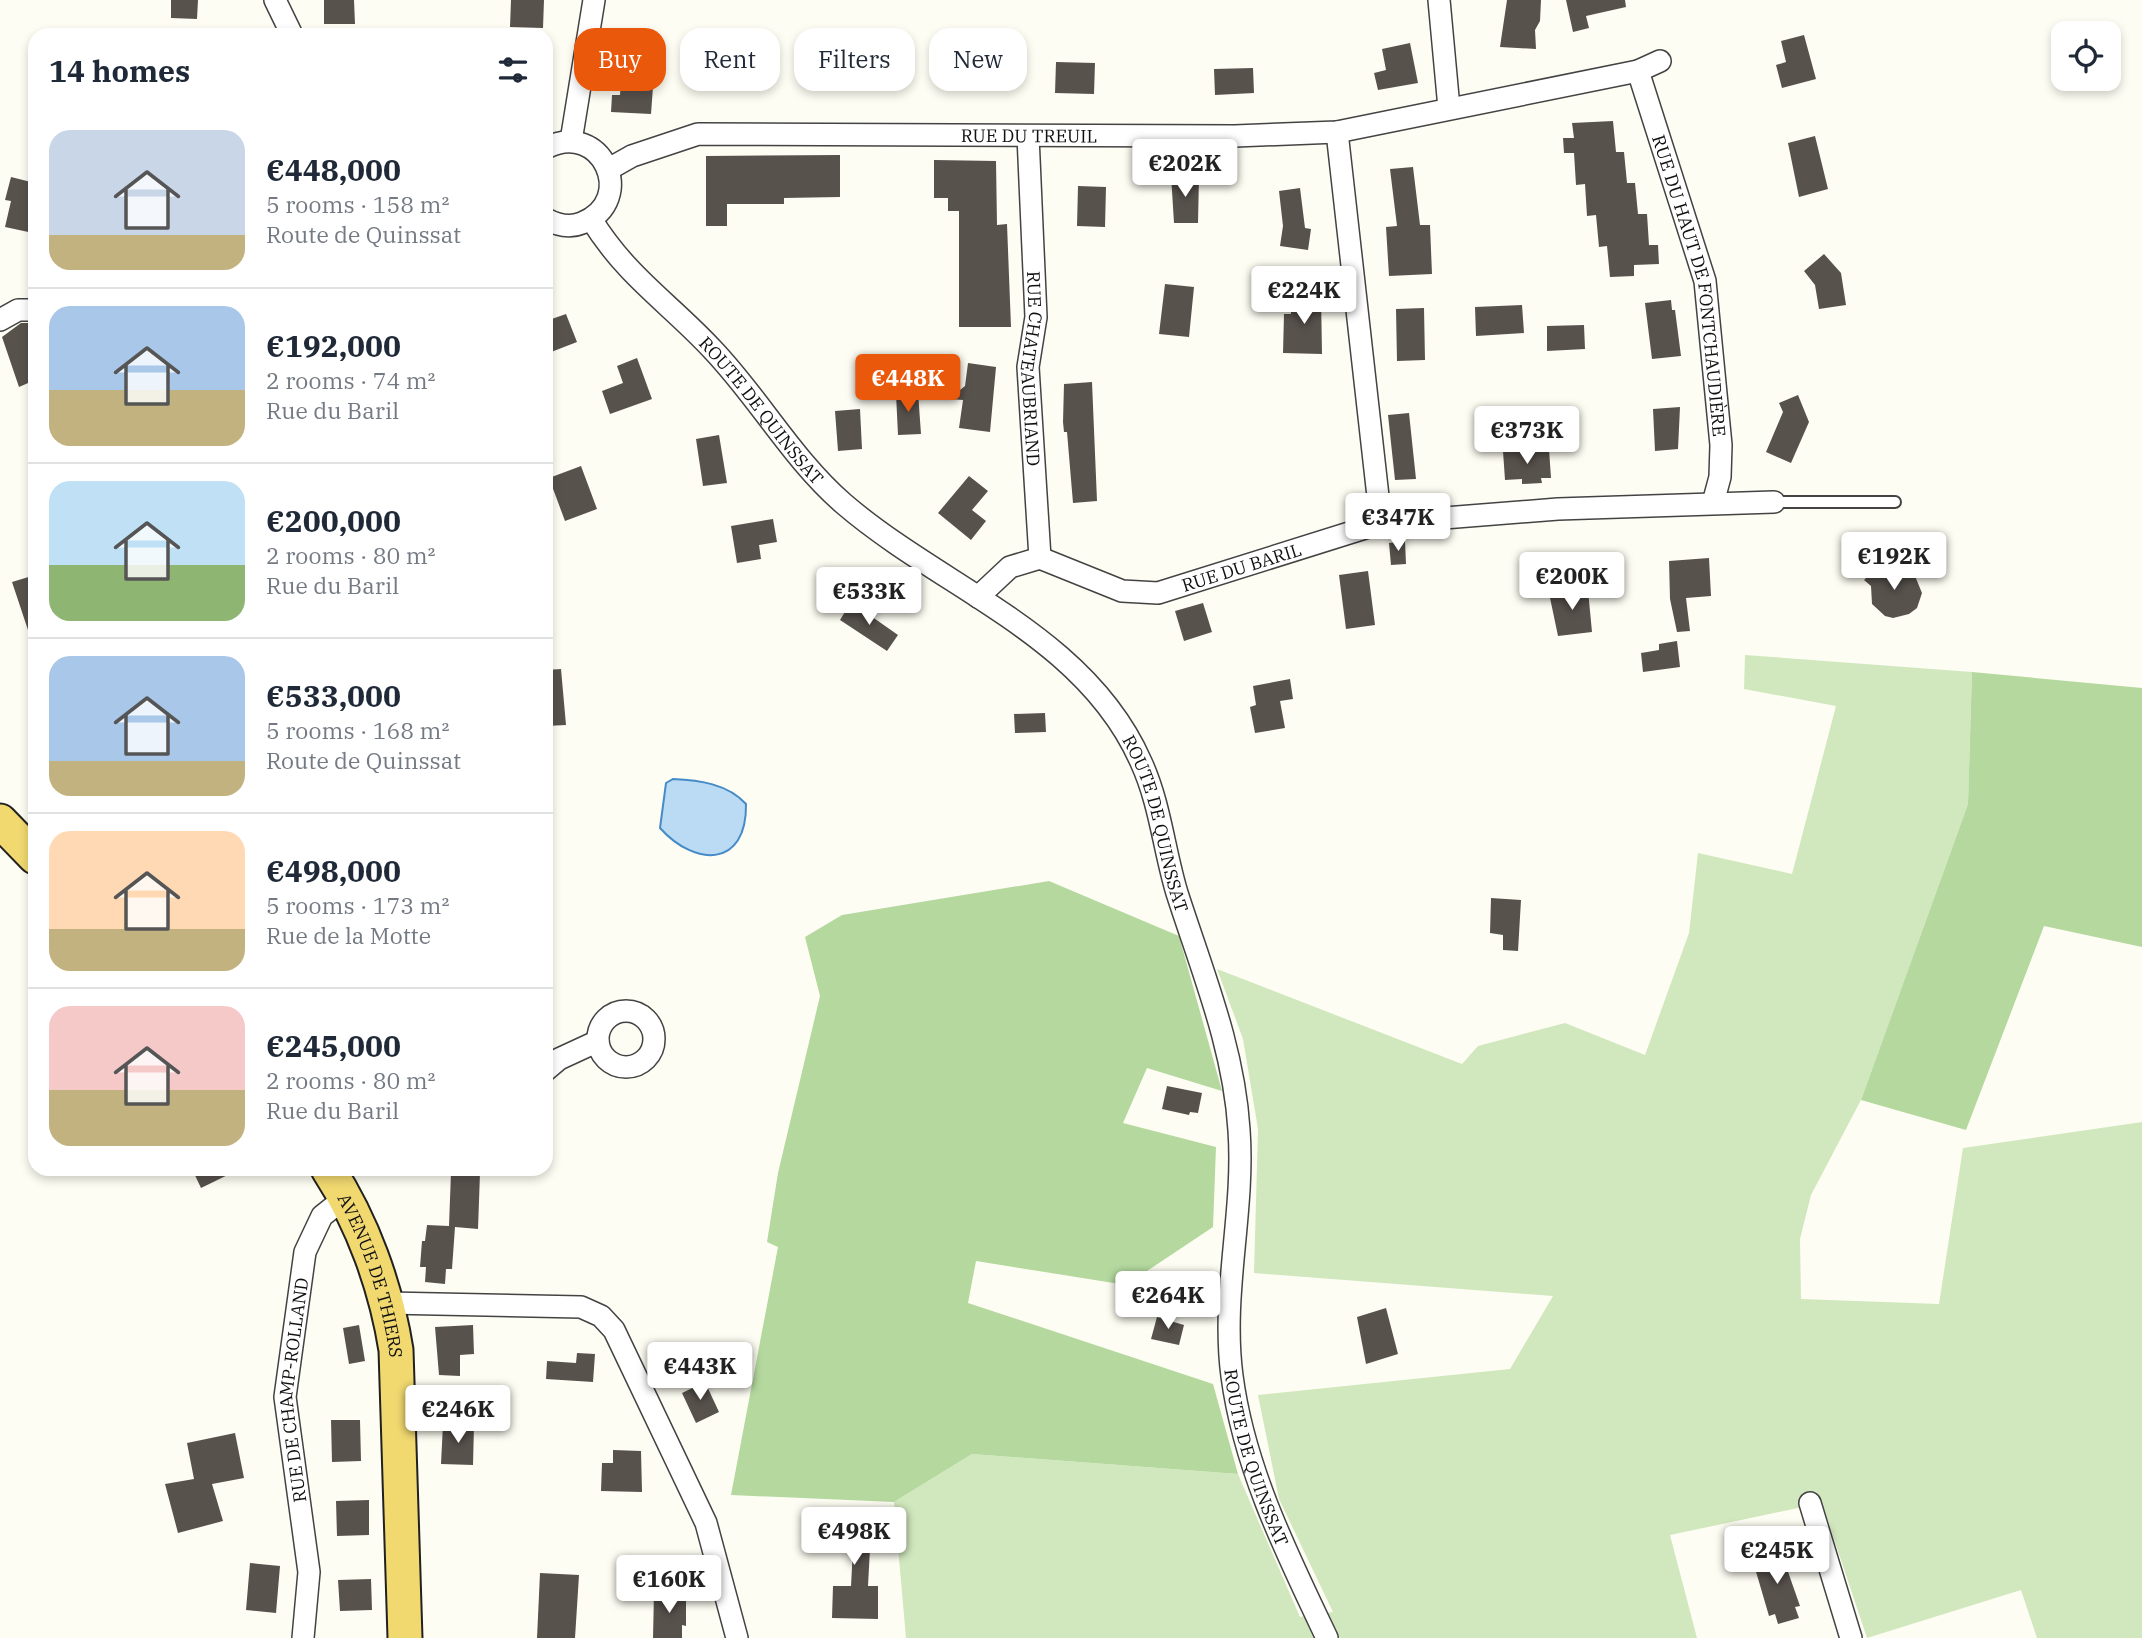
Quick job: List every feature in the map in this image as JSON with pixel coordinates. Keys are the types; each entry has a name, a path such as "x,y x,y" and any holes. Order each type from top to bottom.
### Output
{"main road":[{"path":"0,821 28,850"},
{"name":"AVENUE DE THIERS","path":"332,1176 346,1197 388,1303 397,1362 405,1638"}],"street":[{"path":"275,0 288,28"},
{"path":"571,141 594,0"},
{"path":"1439,0 1449,108"},
{"name":"RUE DU TREUIL","path":"608,169 632,156 698,134 1235,136 1337,132 1638,71 1660,61"},
{"name":"RUE DU HAUT DE FONTCHAUDIÈRE","path":"1638,71 1705,282 1721,445 1720,477 1713,503"},
{"path":"1337,132 1381,523"},
{"name":"RUE CHATEAUBRIAND","path":"1028,136 1036,317 1028,368 1040,558"},
{"path":"553,146 571,141 587,145 600,155 608,169 609,197 592,219 577,225 553,222"},
{"name":"ROUTE DE QUINSSAT","path":"592,219 606,243 638,281 710,347 805,465 842,503 895,544 1044,642 1093,686 1141,761 1175,888 1216,1009 1233,1072 1240,1132 1239,1197 1228,1311 1232,1374 1243,1435 1281,1542 1327,1638"},
{"path":"0,320 18,310 28,310"},
{"name":"RUE DU BARIL","path":"1040,558 1122,591 1158,593 1381,523 1558,509 1774,502"},
{"path":"978,597 1010,567 1040,558"},
{"path":"553,1064 598,1041"},
{"name":"RUE DE CHAMP-ROLLAND","path":"303,1638 309,1572 285,1397 305,1252 322,1216 346,1197"},
{"path":"388,1303 581,1307 601,1316 614,1330 706,1523 737,1638"},
{"path":"1810,1503 1851,1638"}],"lane":[{"path":"1774,502 1895,502"}],"green space":[{"path":"1745,655 1972,672 1968,804 1861,1100 1811,1195 1800,1239 1801,1299 1939,1304 1963,1148 2142,1122 2142,1638 2037,1638 2021,1590 1867,1638 1822,1503 1670,1535 1697,1638 906,1638 894,1502 972,1454 1238,1474 1300,1617 1333,1612 1279,1499 1258,1395 1510,1369 1553,1296 1254,1273 1258,1129 1243,1039 1217,969 1462,1064 1478,1046 1565,1023 1645,1055 1689,933 1698,853 1792,874 1836,706 1744,689"},
{"path":"1972,672 2142,688 2142,947 2044,926 1966,1130 1861,1100 1968,804"},
{"path":"1049,881 1179,936 1222,1091 1147,1068 1123,1123 1216,1147 1213,1227 1126,1285 976,1261 968,1303 1213,1384 1238,1474 972,1454 894,1502 731,1495 778,1247 767,1242 778,1173 820,996 805,937 842,915"}],"water":[{"path":"673,779 703,782 722,788 746,804 744,825 738,840 728,850 716,855 688,850 660,828 666,783"}],"building":[{"path":"171,0 198,0 197,19 171,18"},
{"path":"324,0 354,0 355,24 324,24"},
{"path":"511,0 544,0 543,28 510,27"},
{"path":"1507,0 1541,0 1540,21 1535,30 1536,49 1500,47"},
{"path":"1566,0 1625,0 1626,7 1586,16 1589,28 1573,32"},
{"path":"1804,35 1816,79 1782,88 1776,65 1786,62 1781,41"},
{"path":"1410,43 1418,83 1378,90 1374,73 1386,70 1382,49"},
{"path":"1056,62 1095,63 1094,94 1055,93"},
{"path":"1253,68 1254,93 1215,95 1214,69"},
{"path":"620,91 653,91 651,114 611,112 612,95 620,95"},
{"path":"1613,121 1616,152 1624,152 1627,183 1635,183 1638,214 1647,214 1649,245 1658,245 1659,264 1634,265 1634,276 1610,277 1607,246 1599,247 1596,215 1587,216 1585,184 1576,185 1574,153 1564,153 1563,138 1574,138 1572,123"},
{"path":"1815,136 1828,189 1799,197 1788,143"},
{"path":"840,155 840,197 784,198 784,204 727,204 727,226 706,226 706,156"},
{"path":"934,160 996,161 997,225 1007,224 1011,327 959,327 959,211 948,211 948,198 934,198"},
{"path":"1413,167 1420,225 1430,225 1432,274 1389,276 1386,227 1397,226 1390,169"},
{"path":"1171,175 1199,176 1198,223 1174,223"},
{"path":"11,177 28,181 28,232 5,227 11,201 5,200"},
{"path":"1078,186 1106,187 1105,227 1077,226"},
{"path":"1300,188 1305,228 1311,229 1308,250 1280,246 1283,226 1279,191"},
{"path":"1824,254 1841,273 1846,305 1819,309 1815,285 1804,271"},
{"path":"1165,284 1194,287 1189,337 1159,334"},
{"path":"1291,294 1321,295 1322,354 1283,353 1284,314 1291,314"},
{"path":"1671,300 1672,310 1675,310 1681,356 1652,359 1645,303"},
{"path":"1522,305 1524,333 1476,336 1475,307"},
{"path":"1424,308 1425,360 1397,361 1396,309"},
{"path":"566,314 577,342 553,351 553,319"},
{"path":"21,323 28,323 28,383 19,387 2,337"},
{"path":"1584,325 1585,349 1547,351 1547,326"},
{"path":"637,358 652,399 610,414 602,391 623,383 617,366"},
{"path":"968,363 996,367 990,432 959,428 963,400 949,399 965,386"},
{"path":"1092,382 1097,501 1073,503 1067,432 1064,432 1063,422 1064,384"},
{"path":"918,392 921,434 898,435 896,394"},
{"path":"1798,395 1809,422 1791,463 1766,452 1783,412 1779,403"},
{"path":"1680,407 1678,449 1655,451 1653,409"},
{"path":"860,409 862,449 838,451 835,411"},
{"path":"1409,413 1416,479 1395,480 1388,415"},
{"path":"719,435 727,483 703,486 696,439"},
{"path":"1549,449 1551,478 1541,478 1542,483 1522,484 1522,479 1505,480 1503,451"},
{"path":"581,466 597,509 565,521 553,489 553,476"},
{"path":"969,476 988,491 972,510 986,521 971,540 938,513"},
{"path":"773,519 777,542 759,545 761,559 737,563 731,526"},
{"path":"1405,541 1406,564 1391,565 1389,543"},
{"path":"1709,558 1711,596 1686,598 1690,631 1677,632 1670,599 1669,561"},
{"path":"1877,567 1881,570 1903,567 1915,576 1922,593 1917,608 1909,614 1893,618 1885,616 1872,604 1871,586 1864,580"},
{"path":"1368,571 1375,625 1346,629 1339,575"},
{"path":"28,577 28,630 12,582"},
{"path":"1588,590 1592,632 1558,636 1549,593"},
{"path":"851,602 898,635 887,651 840,620"},
{"path":"1203,603 1212,632 1184,641 1175,611"},
{"path":"1677,641 1680,667 1643,672 1641,653 1659,650 1659,644"},
{"path":"561,669 566,725 553,726 553,670"},
{"path":"1290,679 1293,699 1280,701 1285,728 1255,733 1250,707 1256,705 1253,686"},
{"path":"1045,713 1046,732 1015,733 1014,714"},
{"path":"1491,898 1521,900 1518,951 1503,950 1503,935 1490,933"},
{"path":"1167,1086 1202,1093 1198,1113 1190,1112 1189,1115 1162,1109"},
{"path":"195,1176 226,1176 201,1188"},
{"path":"451,1176 480,1176 478,1229 455,1227 452,1269 446,1269 445,1284 425,1282 426,1267 420,1267 422,1241 425,1241 427,1225 449,1226"},
{"path":"1386,1308 1398,1354 1366,1364 1357,1317"},
{"path":"1157,1317 1184,1325 1179,1345 1151,1339"},
{"path":"359,1325 365,1361 349,1364 343,1328"},
{"path":"473,1325 474,1354 460,1355 460,1376 439,1375 435,1327"},
{"path":"577,1353 595,1354 593,1382 546,1379 547,1361 576,1363"},
{"path":"705,1382 719,1412 696,1423 682,1393"},
{"path":"331,1420 360,1420 361,1461 332,1462"},
{"path":"443,1424 474,1425 473,1465 441,1464"},
{"path":"235,1433 244,1478 212,1484 223,1521 178,1533 165,1484 194,1479 187,1443"},
{"path":"613,1450 641,1451 642,1492 601,1491 602,1463 613,1463"},
{"path":"369,1500 369,1535 337,1536 336,1501"},
{"path":"821,1509 872,1512 868,1586 878,1586 878,1619 832,1618 833,1586 851,1586 854,1529 820,1527"},
{"path":"1780,1549 1800,1606 1795,1607 1799,1618 1778,1624 1775,1614 1769,1616 1752,1558"},
{"path":"250,1563 280,1566 276,1613 246,1610"},
{"path":"540,1573 579,1575 575,1638 537,1638"},
{"path":"371,1579 372,1610 340,1611 338,1580"},
{"path":"654,1592 686,1593 686,1626 682,1625 682,1638 653,1638"}]}
